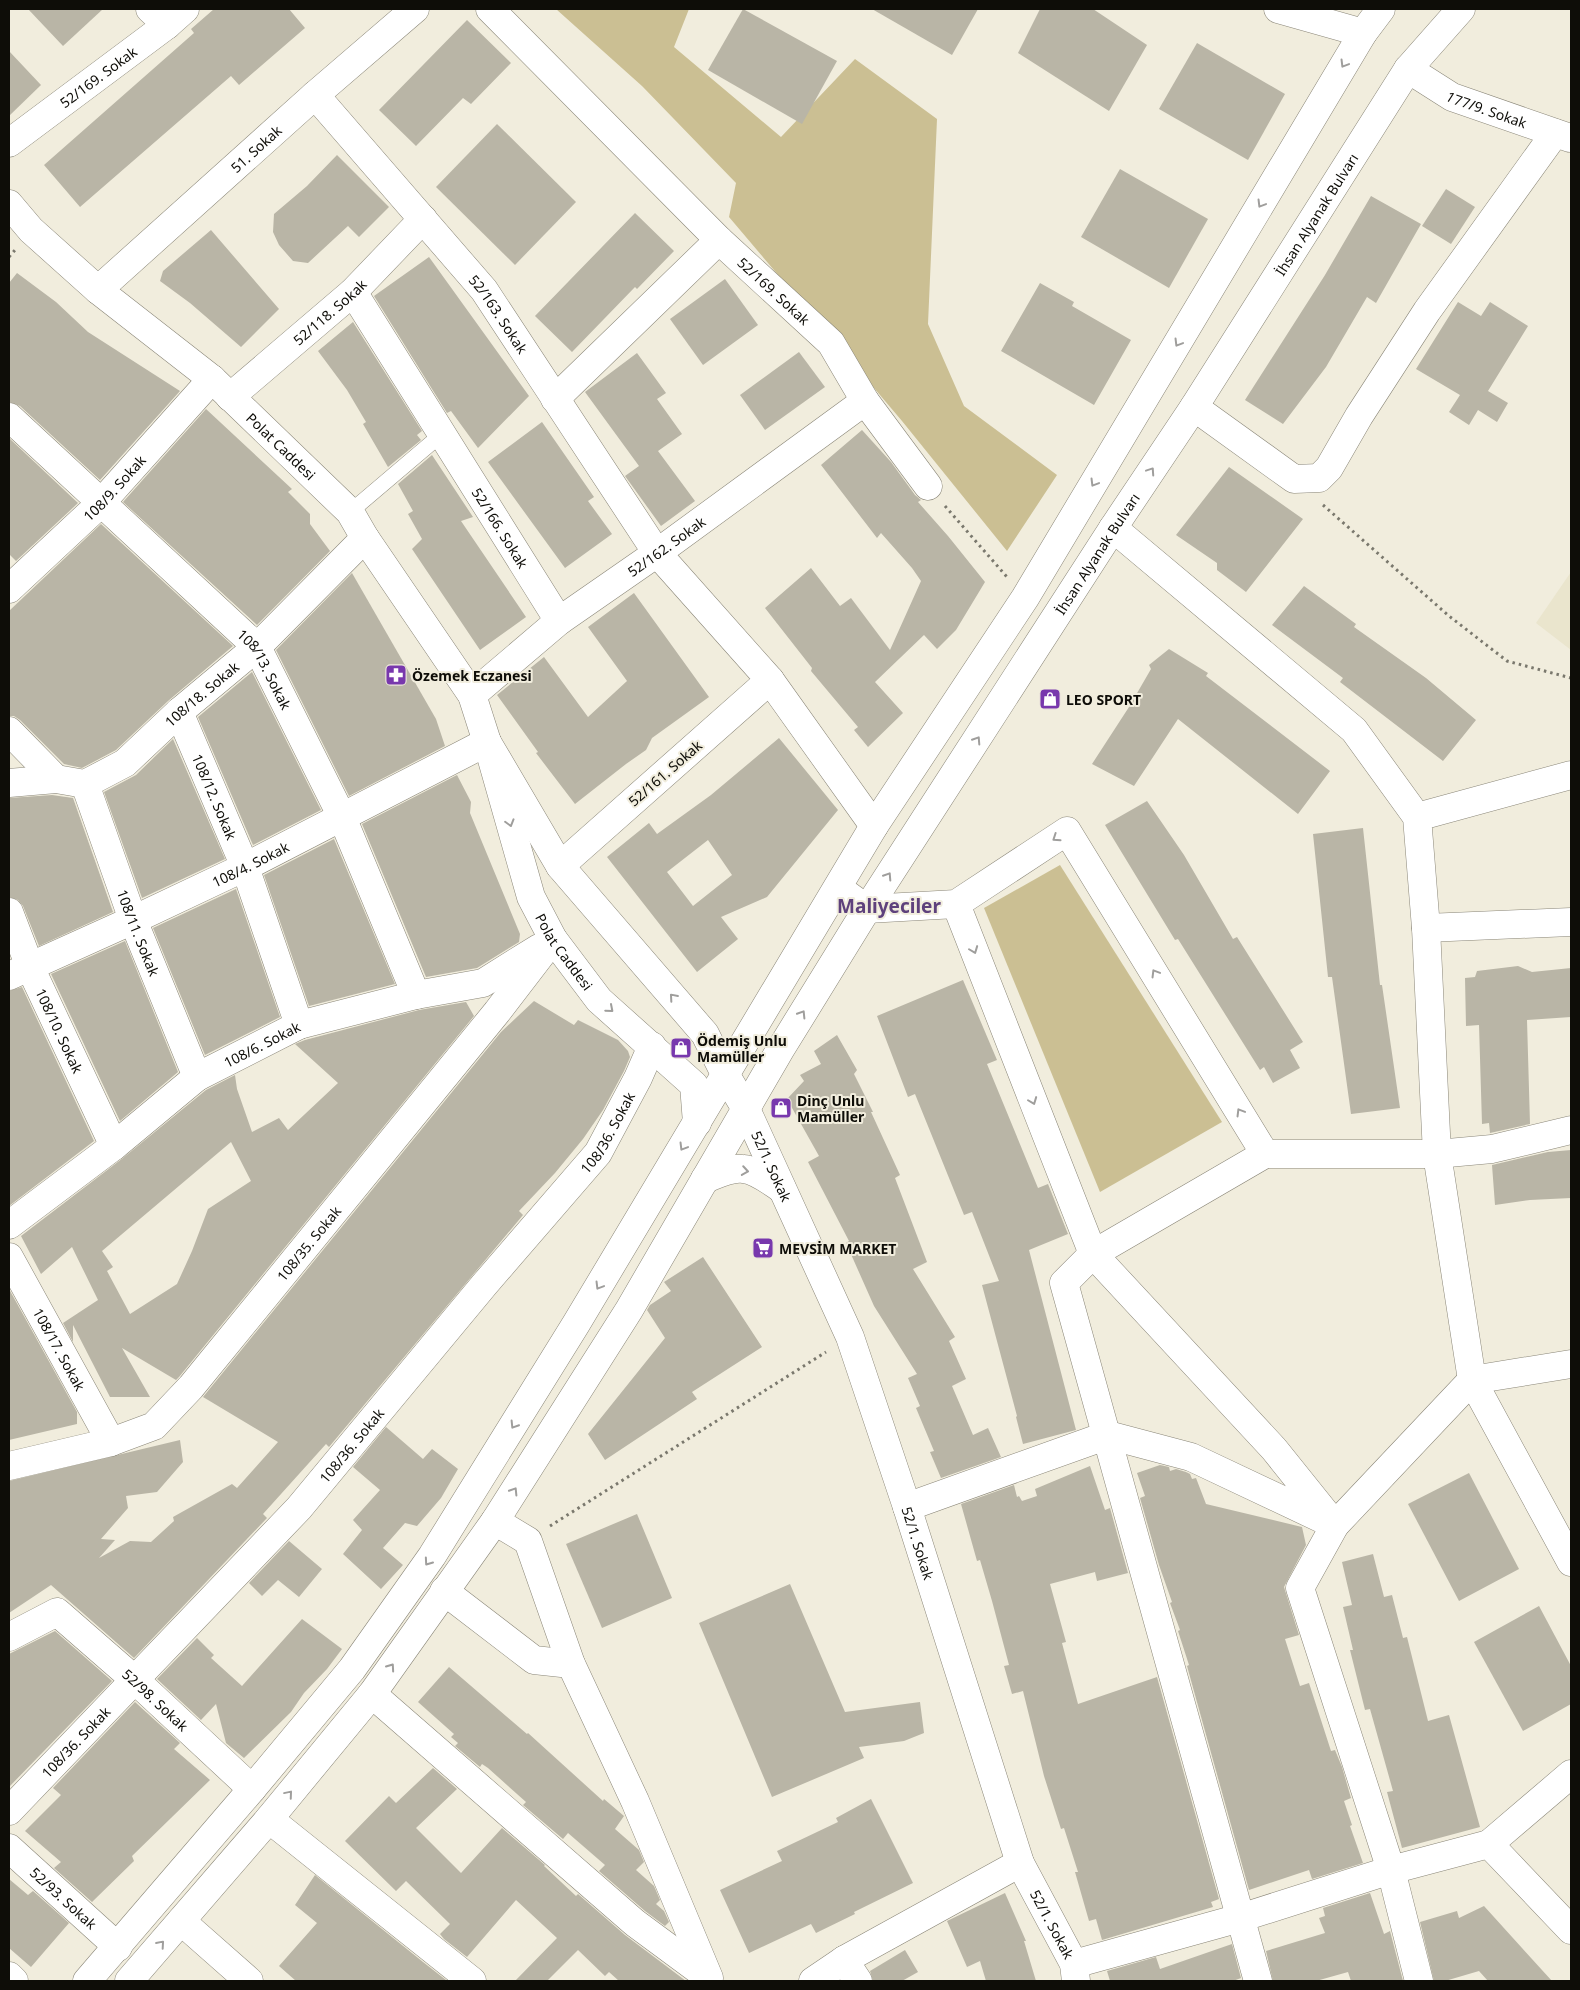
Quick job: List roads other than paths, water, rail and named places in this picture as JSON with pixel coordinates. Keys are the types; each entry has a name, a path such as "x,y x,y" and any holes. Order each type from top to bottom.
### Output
{"street":[{"name":"51. Sokak","path":"98,290 315,95 415,9"},
{"name":"52/169. Sokak","path":"490,9 719,240 831,342 865,401 928,486"},
{"path":"1278,9 1366,21"},
{"path":"87,1981 118,1947 352,1669 432,1556 697,1124 723,1089 749,1034 874,826 1025,598 1366,21 1381,9"},
{"name":"İhsan Alyanak Bulvarı","path":"723,1089 768,1070 867,909 1113,528 1194,407 1408,69 1461,9"},
{"name":"52/169. Sokak","path":"9,143 168,14"},
{"name":"177/9. Sokak","path":"1408,69 1452,97 1563,135"},
{"name":"52/163. Sokak","path":"315,95 484,290 657,553"},
{"path":"1194,407 1294,479 1319,478 1329,468 1359,416 1427,311 1563,135"},
{"name":"Polat Caddesi","path":"9,204 31,230 98,290 221,388 350,512 365,538 472,695 531,898 553,939 599,1000 652,1046 723,1089"},
{"name":"52/118. Sokak","path":"221,388 353,292 424,219"},
{"path":"555,398 719,240"},
{"name":"52/166. Sokak","path":"353,292 559,621"},
{"name":"108/9. Sokak","path":"11,583 100,504 221,388"},
{"name":"52/162. Sokak","path":"472,695 559,621 657,553 865,401"},
{"name":"108/13. Sokak","path":"9,417 100,504 257,648 342,817 416,995"},
{"path":"1113,528 1354,730 1417,817 1426,928 1437,1154 1472,1380 1571,1562"},
{"name":"108/18. Sokak","path":"85,784 125,763 179,712 257,648 365,538"},
{"path":"657,553 770,680 874,826"},
{"name":"52/161. Sokak","path":"560,866 770,680"},
{"name":"108/12. Sokak","path":"179,712 245,867 299,1025"},
{"path":"9,731 56,779"},
{"name":"Polat Caddesi","path":"487,742 560,866 705,1034 723,1089"},
{"name":"108/4. Sokak","path":"20,971 245,867 487,742"},
{"path":"1417,817 1571,775"},
{"path":"9,783 56,779 85,784"},
{"name":"108/11. Sokak","path":"85,784 133,920 197,1077"},
{"path":"838,888 867,909 956,904 1067,831 1265,1154"},
{"path":"956,904 1093,1254 1274,1449 1335,1525"},
{"name":"108/10. Sokak","path":"9,912 20,971 114,1146"},
{"path":"1426,928 1571,922"},
{"name":"108/6. Sokak","path":"9,1225 114,1146 197,1077 299,1025 416,995 483,983 553,939"},
{"name":"108/35. Sokak","path":"9,1466 111,1442 154,1426 191,1387 497,1012 553,939"},
{"path":"705,1034 729,1038 749,1034"},
{"name":"108/36. Sokak","path":"9,1811 299,1508 598,1153 638,1078 652,1046"},
{"path":"138,1978 181,1921 269,1819 372,1694 495,1521 629,1310 705,1179 723,1089"},
{"name":"52/1. Sokak","path":"723,1089 782,1189 850,1337 907,1508 1020,1863 1075,1973"},
{"path":"1258,1981 1108,1435 1064,1283 1093,1254 1265,1154 1437,1154 1492,1149 1571,1130"},
{"path":"705,1179 743,1168 759,1174 782,1189"},
{"name":"108/17. Sokak","path":"9,1257 111,1442"},
{"path":"1419,1981 1391,1870 1300,1588 1335,1525 1472,1380 1571,1364"},
{"path":"907,1508 1108,1435 1191,1457 1335,1525"},
{"path":"495,1521 528,1540 572,1664 636,1801 711,1979"},
{"path":"444,1591 534,1660 572,1664"},
{"name":"52/98. Sokak","path":"9,1637 57,1612 135,1680 252,1789"},
{"path":"372,1694 635,1923 711,1979"},
{"path":"1075,1973 1391,1870 1489,1844 1571,1774"},
{"path":"269,1819 472,1981"},
{"path":"1489,1844 1571,1930"},
{"name":"52/93. Sokak","path":"9,1848 118,1947"},
{"path":"813,1981 851,1971 1020,1863"},
{"path":"181,1921 249,1981"},
{"path":"9,1976 14,1981"}],"lane":[{"path":"350,512 442,433"}],"place":[{"name":"Özemek Eczanesi","path":"396,675"},
{"name":"LEO SPORT","path":"1050,699"},
{"name":"Ödemiş Unlu Mamüller","path":"681,1048"},
{"name":"Dinç Unlu Mamüller","path":"781,1108"},
{"name":"MEVSİM MARKET","path":"763,1248"}],"district":[{"name":"Maliyeciler","path":"889,906"}]}
